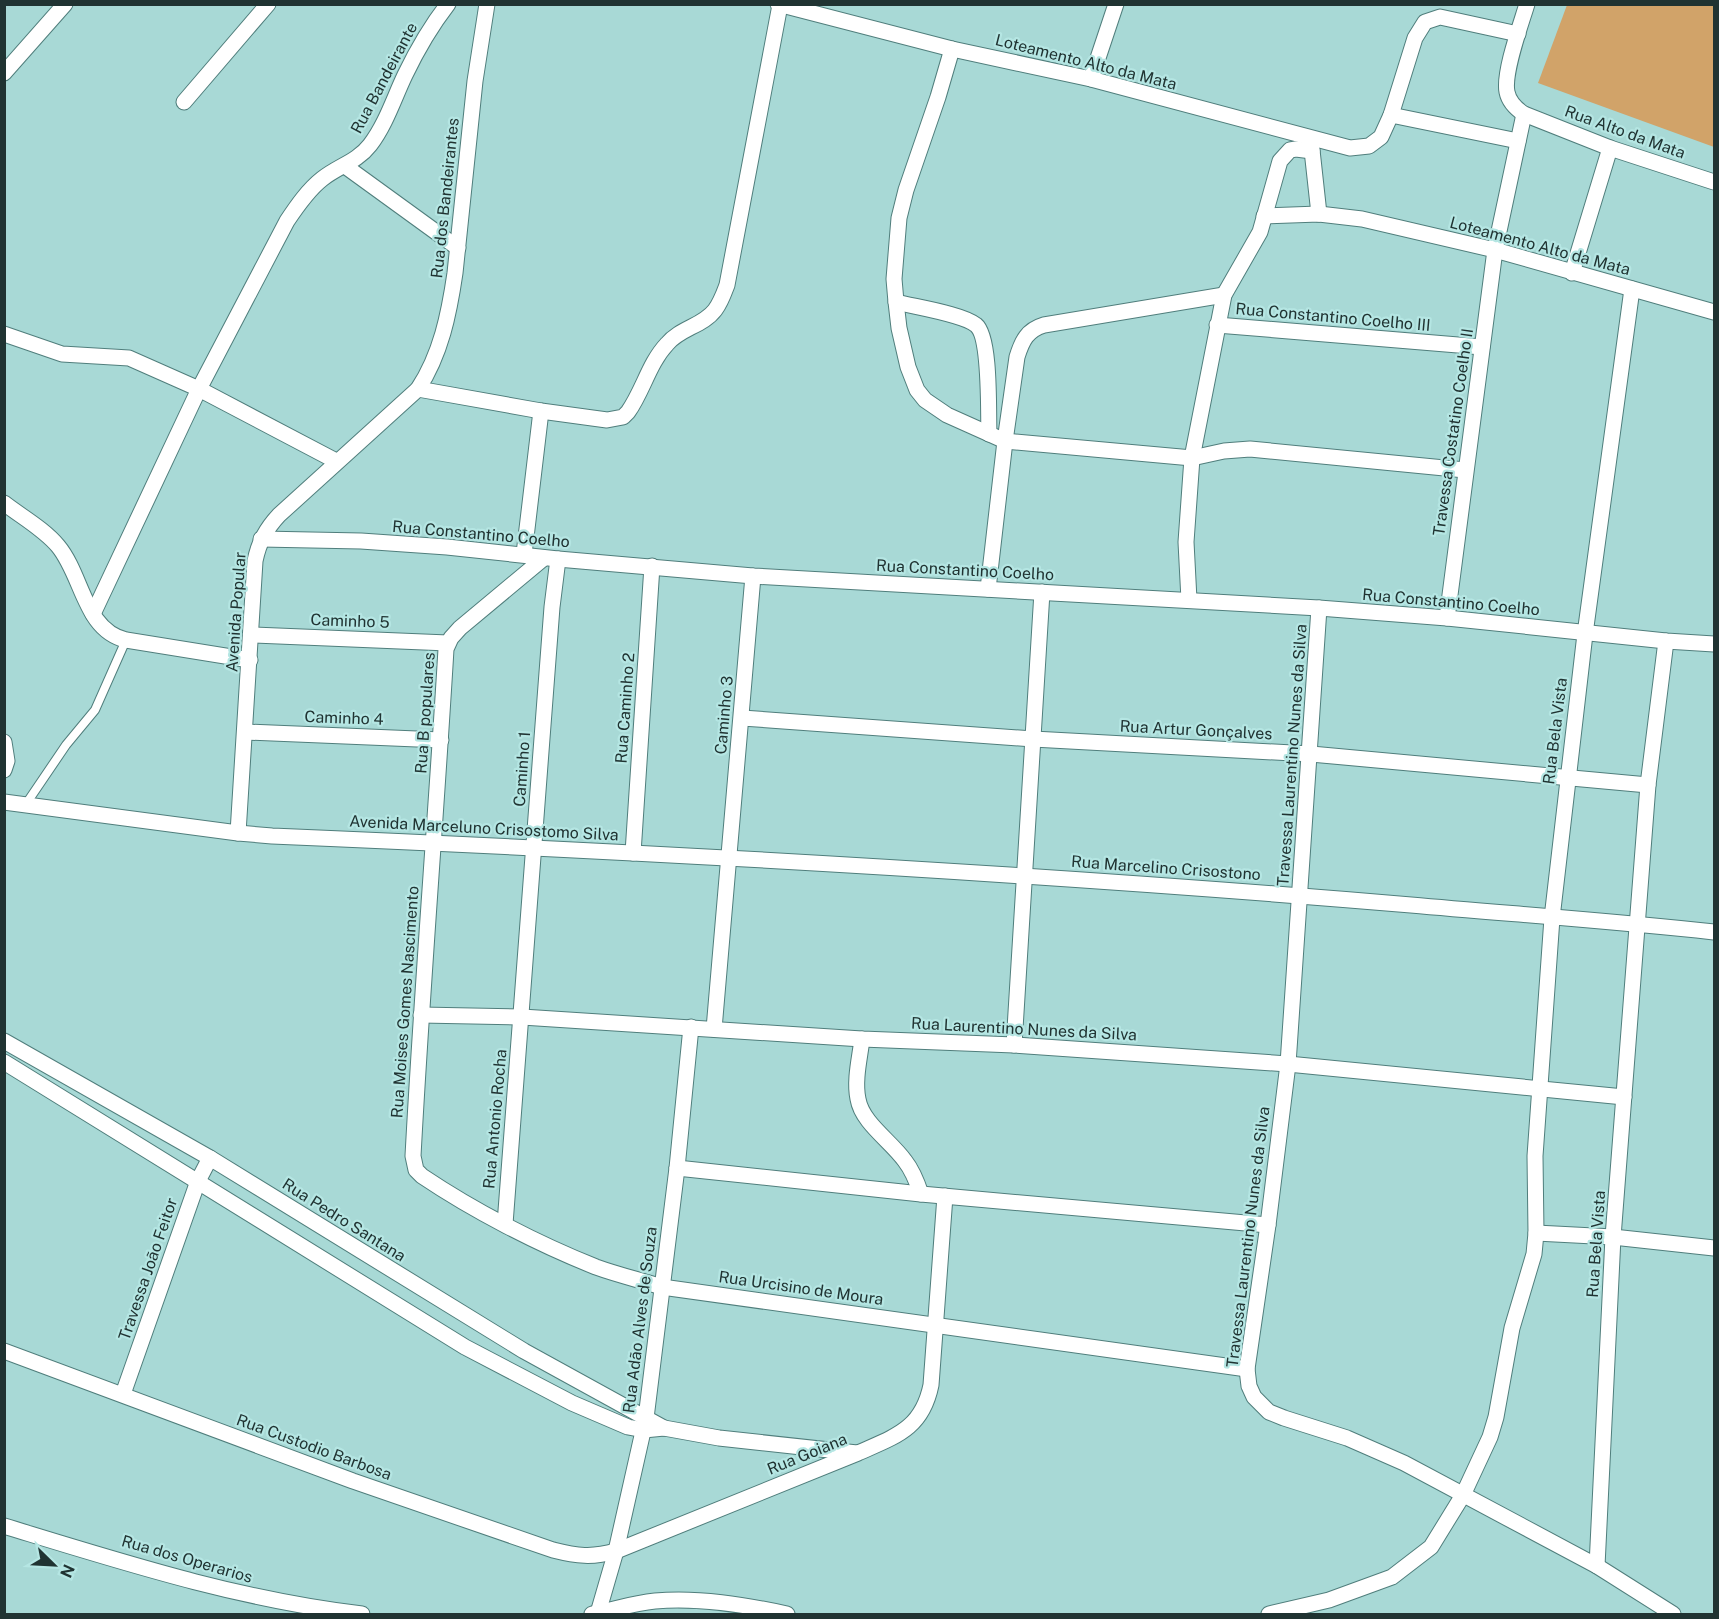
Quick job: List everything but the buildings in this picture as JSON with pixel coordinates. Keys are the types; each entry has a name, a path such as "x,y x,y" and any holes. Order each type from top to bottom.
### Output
{"street":[{"path":"4,73 65,4"},
{"path":"184,102 268,4"},
{"name":"Rua Bandeirante","path":"93,614 199,389 287,221 299,203 321,179 359,157 371,144 382,126 417,51 448,4"},
{"name":"Rua dos Bandeirantes","path":"418,389 438,353 451,300 475,81 487,4"},
{"path":"1091,80 1116,4"},
{"path":"1524,114 1511,102 1506,83 1527,4"},
{"path":"418,389 541,411 607,420 623,417 628,412 659,353 668,342 680,332 706,319 722,300 727,285 779,5"},
{"name":"Loteamento Alto da Mata","path":"779,5 952,49 1091,80 1311,145"},
{"path":"1189,600 1186,542 1192,458 1217,325 1224,295 1260,232 1277,168 1285,154 1311,145 1350,148 1369,146 1381,137 1391,115 1415,38 1425,22 1440,17 1518,34"},
{"path":"952,49 906,190 899,218 894,279 899,328 908,367 917,390 925,400 936,408 1005,441 1192,458 1250,448 1465,470"},
{"name":"Travessa Costatino Coelho II","path":"1447,618 1495,250 1524,114"},
{"name":"Rua Alto da Mata","path":"1524,114 1610,148 1714,182"},
{"path":"1391,115 1518,141"},
{"path":"1311,145 1319,214"},
{"path":"1572,273 1610,148"},
{"path":"345,166 458,248"},
{"name":"Loteamento Alto da Mata","path":"1264,216 1319,214 1362,219 1495,250 1714,312"},
{"name":"Rua Bela Vista","path":"1269,1614 1329,1600 1392,1577 1431,1547 1463,1495 1490,1437 1496,1417 1512,1328 1530,1272 1536,1233 1534,1179 1552,918 1585,634 1632,289"},
{"path":"988,590 1017,357 1024,338 1035,327 1224,295"},
{"path":"896,302 970,321 981,330 986,349 989,434"},
{"name":"Rua Constantino Coelho III","path":"1217,325 1482,347"},
{"path":"4,334 62,354 129,358 199,389 336,461"},
{"name":"Avenida Popular","path":"238,833 255,561 261,538 279,515 418,389"},
{"path":"524,555 541,411"},
{"path":"4,503 45,533 58,546 67,558 93,614 105,631 126,640 250,660"},
{"name":"Rua Constantino Coelho","path":"261,538 361,541 753,576 1319,608 1714,644"},
{"name":"Rua B populares","path":"435,843 448,643 460,628 551,559"},
{"name":"Caminho 1","path":"522,1017 552,607 551,559"},
{"name":"Rua Caminho 2","path":"633,853 652,566"},
{"name":"Caminho 3","path":"714,1029 753,576"},
{"path":"1014,1045 1042,592"},
{"name":"Travessa Laurentino Nunes da Silva","path":"1319,608 1311,754 1288,1064 1247,1369 1249,1386 1254,1398 1269,1412 1371,1447 1597,1566 1673,1614"},
{"name":"Caminho 5","path":"252,635 448,643"},
{"name":"Rua Bela Vista","path":"1597,1566 1613,1237 1648,785 1666,641"},
{"name":"Rua Artur Gonçalves","path":"742,718 1033,739 1311,754 1648,785"},
{"name":"Caminho 4","path":"245,732 441,740"},
{"path":"4,742 7,761 4,770"},
{"name":"Avenida Marceluno Crisostomo Silva","path":"4,802 238,833 728,858"},
{"name":"Rua Moises Gomes Nascimento","path":"414,1163 421,1015 435,843"},
{"name":"Rua Marcelino Crisostono","path":"728,858 1300,896 1638,924"},
{"path":"1638,924 1714,932"},
{"name":"Rua Laurentino Nunes da Silva","path":"421,1015 522,1017 862,1039 1014,1045 1288,1064 1624,1097"},
{"name":"Rua Antonio Rocha","path":"505,1224 522,1017"},
{"name":"Rua Adão Alves de Souza","path":"594,1614 616,1551 645,1424 677,1168 691,1027"},
{"path":"862,1039 857,1088 860,1106 905,1160 921,1194"},
{"name":"Rua Pedro Santana","path":"6,1044 210,1158 478,1324 645,1424"},
{"path":"4,1062 465,1347 572,1403 628,1427 645,1424 719,1438 858,1453"},
{"name":"Travessa João Feitor","path":"123,1394 198,1181 210,1158"},
{"name":"Rua Urcisino de Moura","path":"414,1163 416,1170 428,1180 505,1224 599,1268 662,1287 935,1325"},
{"path":"677,1168 921,1194 1268,1225"},
{"name":"Rua Goiana","path":"616,1551 858,1453 904,1430 923,1412 931,1385 945,1196"},
{"path":"1536,1233 1613,1237 1714,1248"},
{"path":"935,1325 1247,1369"},
{"name":"Rua Custodio Barbosa","path":"4,1351 353,1481 553,1550 588,1556 616,1551"},
{"name":"Rua dos Operarios","path":"4,1526 237,1593 304,1607 362,1614"},
{"path":"594,1614 655,1601 683,1600 787,1614"}],"lane":[{"path":"26,804 66,745 95,710 126,640"}],"shaded area":[{"path":"1567,5 1714,5 1714,147 1538,83"}]}
